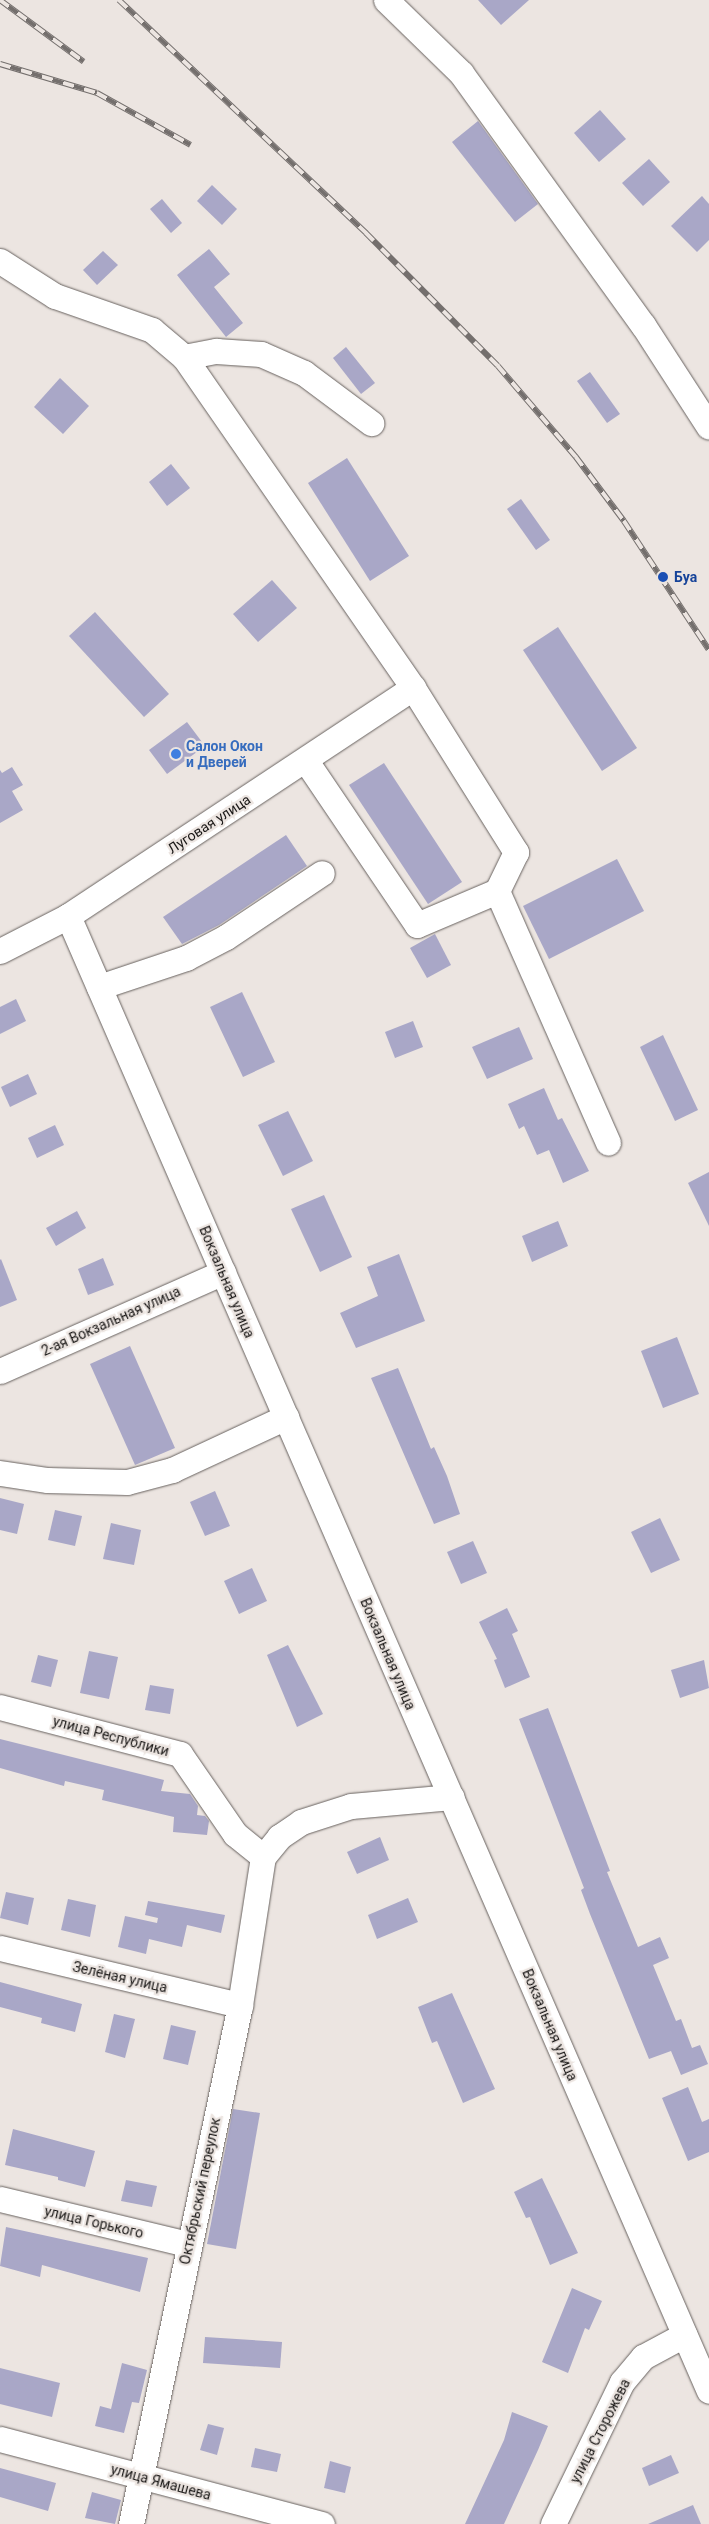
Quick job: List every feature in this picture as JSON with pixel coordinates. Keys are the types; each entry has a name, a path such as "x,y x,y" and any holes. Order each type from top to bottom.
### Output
{"street":[{"path":"386,0 461,73 643,325 709,426"},
{"path":"0,261 55,296 152,330 184,357 413,688 516,852 497,891 417,925 306,761"},
{"path":"184,357 216,351 261,354 304,373 371,423"},
{"name":"Луговая улица","path":"0,951 68,916 306,761 413,688"},
{"path":"99,987 186,958 226,937 322,873"},
{"path":"497,891 608,1144"},
{"name":"Вокзальная улица","path":"68,916 709,2391"},
{"name":"2-ая Вокзальная улица","path":"0,1371 223,1272"},
{"path":"0,1473 47,1480 127,1482 172,1470 286,1417"},
{"name":"улица Республики","path":"0,1707 180,1754 235,1834 263,1857"},
{"path":"263,1857 279,1837 301,1822 351,1806 452,1797"},
{"name":"Октябрьский переулок","path":"131,2524 142,2478 188,2244 240,2005 263,1857"},
{"name":"Зелёная улица","path":"0,1948 240,2005"},
{"name":"улица Горького","path":"0,2199 188,2244"},
{"name":"улица Сторожева","path":"554,2524 622,2382 643,2357 684,2335"},
{"name":"улица Ямашева","path":"0,2439 322,2524"}],"building":[{"path":"478,0 529,0 501,25"},
{"path":"600,110 626,139 599,162 574,133"},
{"path":"478,121 538,204 515,222 452,142"},
{"path":"649,159 670,182 643,206 622,183"},
{"path":"212,185 237,209 222,225 197,201"},
{"path":"702,196 709,204 709,240 697,252 671,226"},
{"path":"162,199 182,223 171,233 150,209"},
{"path":"209,249 230,274 214,287 243,323 226,337 177,275"},
{"path":"103,251 118,265 97,285 83,270"},
{"path":"346,347 375,383 361,394 333,358"},
{"path":"590,372 620,414 607,423 577,381"},
{"path":"60,378 89,406 63,434 34,407"},
{"path":"347,458 409,556 370,581 308,483"},
{"path":"171,464 190,488 167,506 149,482"},
{"path":"521,499 550,540 536,550 507,509"},
{"path":"272,580 297,608 258,642 233,614"},
{"path":"95,612 169,694 144,717 69,636"},
{"path":"558,627 637,748 602,771 523,650"},
{"path":"187,722 205,746 167,774 149,750"},
{"path":"384,763 462,882 428,904 349,785"},
{"path":"12,767 23,785 12,791 23,810 0,823 0,770 2,773"},
{"path":"286,835 307,866 219,925 182,944 163,917"},
{"path":"617,859 644,911 549,959 523,906"},
{"path":"435,934 451,965 427,978 410,948"},
{"path":"242,992 275,1062 243,1077 210,1007"},
{"path":"16,999 26,1021 0,1034 0,1007"},
{"path":"413,1021 423,1047 395,1058 385,1032"},
{"path":"519,1027 533,1059 487,1079 472,1047"},
{"path":"663,1035 698,1110 675,1121 640,1047"},
{"path":"28,1074 37,1094 10,1107 1,1087"},
{"path":"544,1088 558,1120 562,1118 589,1171 563,1183 549,1150 537,1155 524,1126 519,1129 508,1104"},
{"path":"288,1111 313,1161 283,1176 258,1125"},
{"path":"55,1125 64,1145 37,1158 28,1138"},
{"path":"709,1172 709,1226 688,1183"},
{"path":"324,1195 352,1257 320,1272 291,1209"},
{"path":"77,1211 86,1228 56,1246 46,1228"},
{"path":"558,1221 568,1246 532,1262 522,1236"},
{"path":"399,1254 425,1321 356,1348 340,1313 378,1296 367,1267"},
{"path":"103,1258 114,1285 88,1295 78,1269"},
{"path":"0,1260 17,1300 0,1307"},
{"path":"677,1337 699,1394 663,1408 641,1351"},
{"path":"130,1346 175,1448 135,1465 90,1364"},
{"path":"398,1368 431,1449 434,1447 447,1476 460,1514 434,1524 371,1378"},
{"path":"215,1491 230,1526 205,1536 190,1502"},
{"path":"0,1498 24,1504 17,1534 0,1530"},
{"path":"55,1510 82,1516 75,1546 48,1540"},
{"path":"660,1518 680,1560 651,1573 631,1532"},
{"path":"111,1523 141,1530 134,1565 103,1559"},
{"path":"473,1541 487,1573 461,1584 447,1552"},
{"path":"252,1568 267,1601 239,1614 224,1581"},
{"path":"507,1608 518,1631 512,1634 530,1677 505,1688 494,1660 497,1659 479,1622"},
{"path":"288,1645 323,1714 297,1727 267,1655"},
{"path":"89,1651 118,1657 109,1699 80,1693"},
{"path":"38,1655 58,1660 51,1687 31,1682"},
{"path":"704,1660 709,1688 680,1698 671,1670"},
{"path":"150,1685 174,1689 170,1714 145,1710"},
{"path":"548,1708 610,1871 607,1872 638,1947 660,1937 669,1958 653,1965 676,2021 681,2019 692,2048 700,2045 708,2064 681,2075 671,2051 649,2059 590,1914 581,1890 584,1888 519,1719"},
{"path":"0,1739 164,1780 161,1791 190,1794 198,1806 197,1815 205,1816 209,1821 207,1835 173,1832 174,1817 102,1800 104,1790 65,1781 64,1786 0,1768"},
{"path":"380,1837 389,1860 357,1874 347,1852"},
{"path":"6,1892 34,1898 28,1925 0,1918"},
{"path":"408,1898 418,1922 377,1939 368,1915"},
{"path":"68,1899 96,1905 90,1937 61,1930"},
{"path":"148,1901 225,1915 221,1933 187,1925 182,1947 149,1939 146,1954 118,1947 125,1916 157,1923 158,1918 145,1915"},
{"path":"0,1982 82,2004 75,2032 41,2023 42,2018 0,2007"},
{"path":"452,1993 495,2089 463,2103 437,2041 432,2043 418,2007"},
{"path":"114,2014 135,2019 125,2058 105,2052"},
{"path":"171,2025 196,2031 188,2065 163,2059"},
{"path":"688,2087 702,2122 709,2119 709,2152 688,2161 662,2098"},
{"path":"233,2109 260,2113 236,2249 207,2244"},
{"path":"13,2129 95,2151 85,2187 58,2180 58,2177 5,2165"},
{"path":"542,2178 578,2253 550,2265 530,2217 526,2218 514,2192"},
{"path":"126,2180 157,2186 152,2207 121,2201"},
{"path":"6,2227 148,2258 140,2292 42,2265 40,2277 0,2266"},
{"path":"572,2288 602,2301 589,2330 585,2328 568,2373 542,2362"},
{"path":"205,2337 282,2342 280,2368 203,2363"},
{"path":"122,2363 147,2370 139,2403 132,2402 124,2433 95,2426 100,2406 111,2409"},
{"path":"0,2368 60,2383 52,2417 0,2404"},
{"path":"512,2412 548,2426 538,2450 504,2524 465,2524 504,2440"},
{"path":"208,2424 224,2428 217,2455 200,2450"},
{"path":"255,2448 281,2454 277,2472 251,2467"},
{"path":"671,2455 679,2473 649,2486 642,2468"},
{"path":"330,2461 351,2467 345,2493 324,2488"},
{"path":"0,2468 56,2483 48,2511 0,2497"},
{"path":"92,2492 121,2500 115,2524 85,2518"},
{"path":"693,2505 701,2524 648,2524"}],"railway":[{"path":"0,0 84,62"},
{"path":"119,0 366,233 498,366 576,457 624,521 709,650"},
{"path":"0,64 97,93 191,145"}],"place":[{"name":"Буа","path":"663,577"},
{"name":"Салон Окон и Дверей","path":"176,754"}]}
